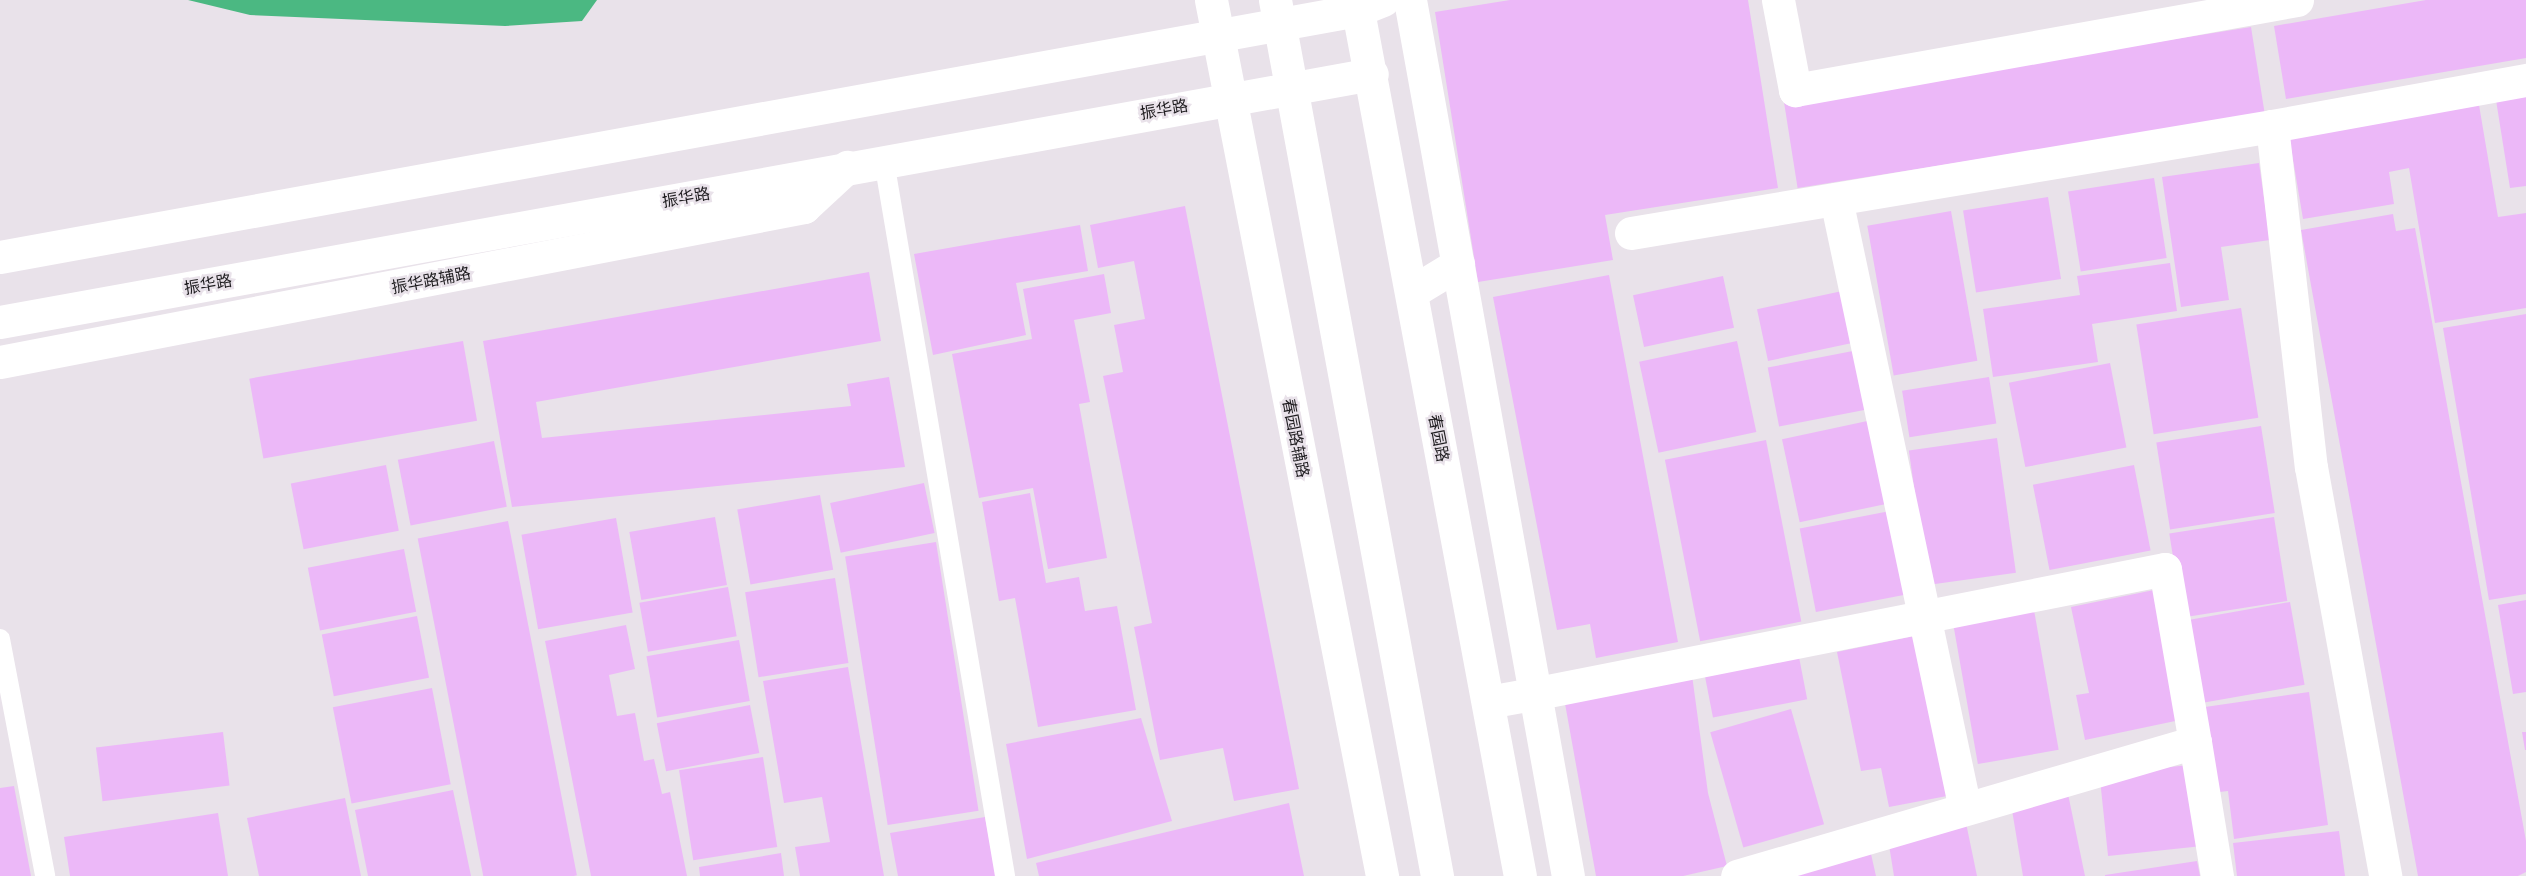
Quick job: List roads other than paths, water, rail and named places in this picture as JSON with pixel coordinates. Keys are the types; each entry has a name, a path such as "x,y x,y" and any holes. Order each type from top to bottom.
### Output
{"street":[{"name":"春园路辅路","path":"1211,0 1228,97 1382,876"},
{"path":"1410,0 1538,693 1568,876"},
{"path":"1778,0 1795,90 2297,0"},
{"path":"0,257 1217,34 1277,11 1365,3"},
{"name":"春园路","path":"1365,3 1372,75 1520,876"},
{"path":"1277,11 1437,876"},
{"name":"振华路","path":"0,322 1228,97 1372,75"},
{"path":"1631,233 2272,126 2526,80"},
{"path":"0,235 749,99 836,104"},
{"path":"2272,126 2311,466 2385,876"},
{"name":"振华路辅路","path":"0,362 804,207 847,167"},
{"path":"1836,199 1965,809"},
{"path":"1412,292 1458,264"},
{"path":"1488,702 2165,569 2217,876"},
{"path":"1737,876 2195,742"}],"lane":[{"path":"884,161 1005,876"},
{"path":"0,639 45,876"}]}
